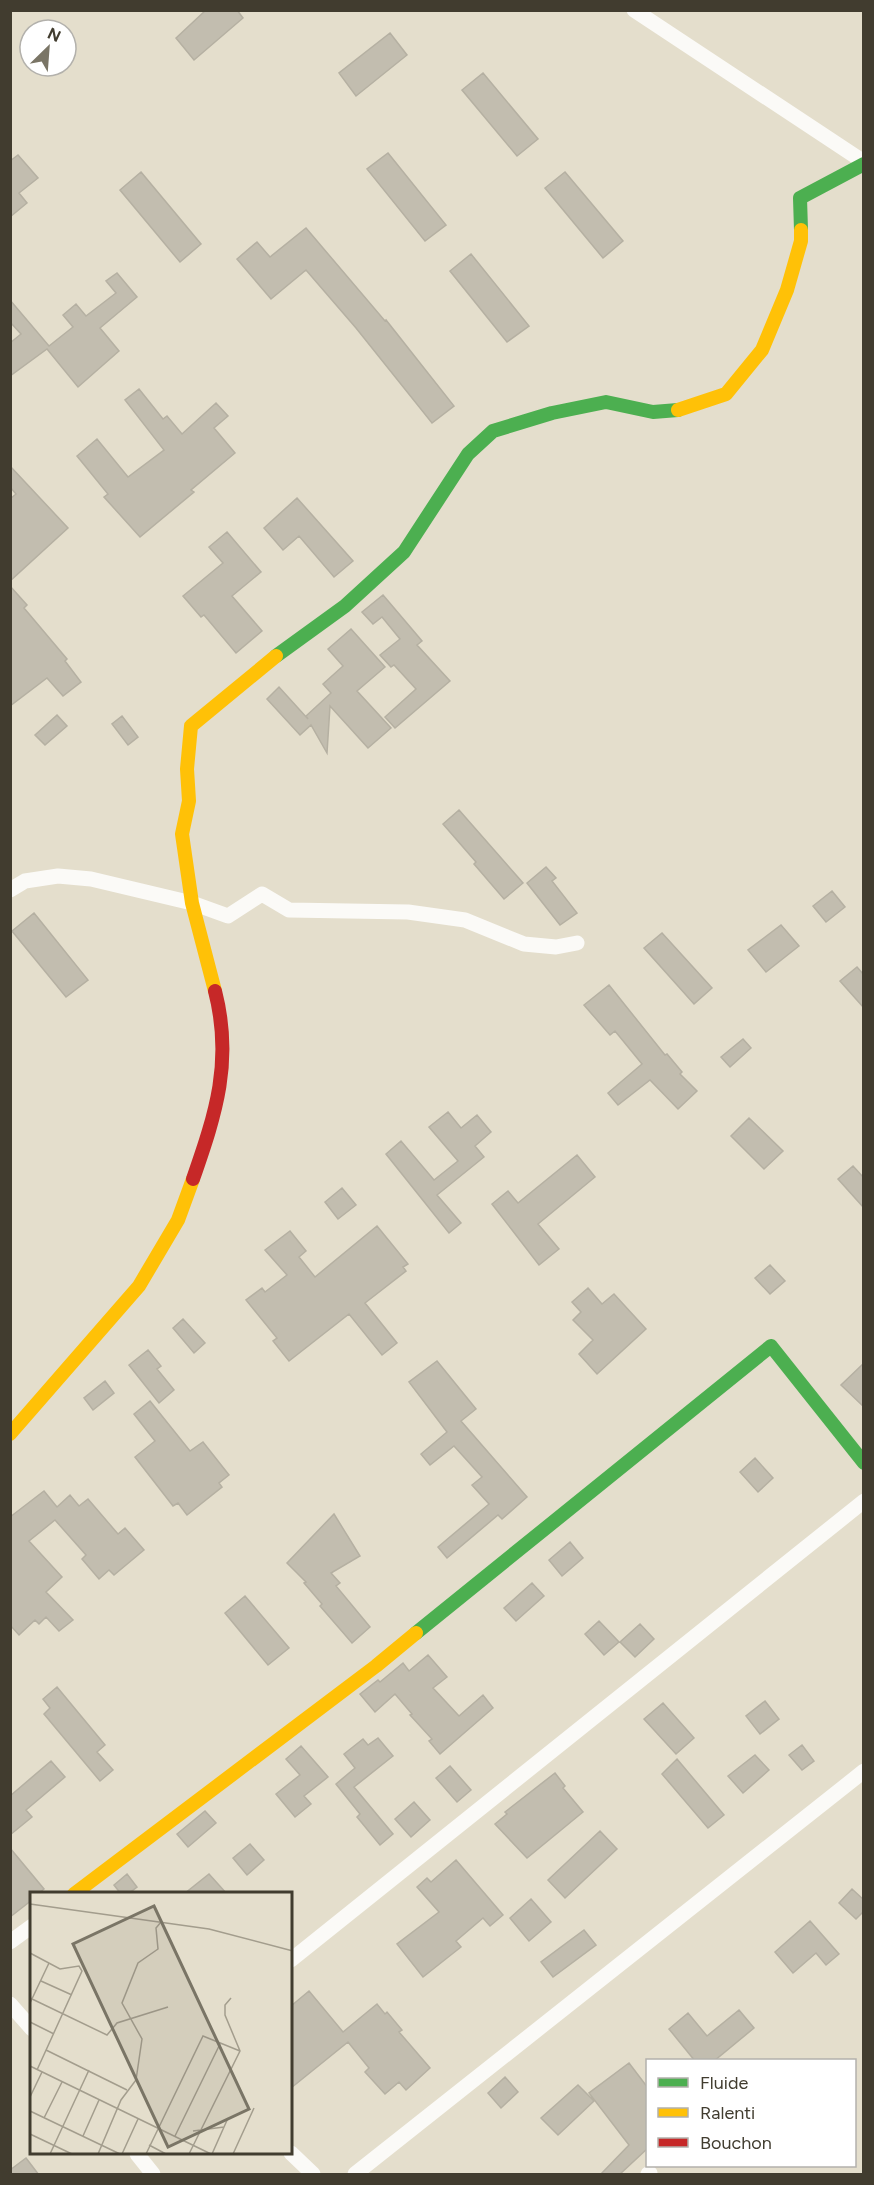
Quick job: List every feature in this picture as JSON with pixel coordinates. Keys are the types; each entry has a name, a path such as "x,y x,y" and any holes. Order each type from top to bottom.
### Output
{"street":[{"path":"10,1434 139,1286 178,1220 212,1125 223,1072 223,1035 219,1007 192,903 182,834 189,801 187,769 191,726 269,661 345,606 404,552 468,454 493,431 552,413 606,402 653,412 684,409 726,394 762,350 787,290 801,241 800,198 864,163 633,10"},
{"path":"10,890 25,882 58,876 92,879 192,903 228,916 262,894 289,910 408,912 465,920 524,944 556,948 577,943"},
{"path":"77,1892 376,1666 771,1346 864,1463"},
{"path":"292,1959 864,1501"},
{"path":"355,2175 864,1770"},
{"path":"10,1942 30,1927"},
{"path":"10,2004 30,2027"},
{"path":"292,2154 313,2175"},
{"path":"137,2155 153,2175"}],"building":[{"path":"206,10 237,10 243,18 194,60 176,38"},
{"path":"390,33 407,55 356,96 339,73"},
{"path":"483,73 538,139 517,156 462,90"},
{"path":"388,153 446,225 425,241 367,169"},
{"path":"18,155 38,178 19,193 27,203 10,217 10,161"},
{"path":"141,172 201,244 180,262 120,190"},
{"path":"565,172 623,241 603,258 545,188"},
{"path":"306,228 386,320 454,406 432,423 306,270 271,299 237,259 257,242 270,257"},
{"path":"471,254 529,326 507,342 450,271"},
{"path":"117,273 137,297 100,328 119,351 78,387 47,349 10,376 10,343 21,334 10,322 10,300 49,346 73,327 63,315 76,304 86,316 116,293 106,281"},
{"path":"139,389 163,419 167,416 182,434 216,403 228,416 214,428 235,453 191,490 194,492 140,537 104,497 108,494 77,456 97,439 128,477 164,450 125,400"},
{"path":"10,466 68,528 10,581 10,499 16,494 10,487"},
{"path":"297,498 353,561 334,577 299,536 283,550 264,528"},
{"path":"227,532 261,572 232,596 262,631 236,653 204,615 201,617 183,596 223,563 209,547"},
{"path":"10,586 27,605 24,608 67,659 65,661 81,682 63,696 47,678 10,706"},
{"path":"383,595 422,641 417,645 450,681 395,728 385,717 416,689 394,665 391,667 380,655 400,639 382,617 373,624 362,612"},
{"path":"351,629 385,667 357,691 391,728 368,748 330,706 327,753 311,725 300,735 267,699 279,687 308,719 306,716 331,693 323,684 343,666 328,649"},
{"path":"57,715 67,726 45,745 35,735"},
{"path":"122,716 138,737 128,745 112,724"},
{"path":"459,810 523,883 504,899 443,824"},
{"path":"546,867 556,878 552,881 577,913 560,925 527,883"},
{"path":"832,891 845,907 826,922 813,906"},
{"path":"34,913 88,980 66,997 12,931"},
{"path":"781,925 799,946 766,972 748,950"},
{"path":"662,933 712,988 694,1004 644,948"},
{"path":"857,967 864,975 864,1008 840,981"},
{"path":"609,985 665,1055 667,1054 682,1072 680,1074 697,1091 678,1109 650,1080 618,1105 608,1093 642,1064 615,1031 610,1035 584,1005"},
{"path":"743,1039 751,1048 730,1067 721,1057"},
{"path":"448,1112 461,1128 477,1115 491,1132 475,1146 484,1157 437,1195 461,1223 449,1233 386,1154 401,1141 434,1180 458,1161 429,1127"},
{"path":"749,1118 783,1151 764,1169 731,1136"},
{"path":"577,1155 595,1177 538,1224 559,1249 539,1265 492,1204 508,1191 518,1203"},
{"path":"853,1166 864,1178 864,1208 838,1179"},
{"path":"342,1188 356,1205 338,1219 325,1202"},
{"path":"377,1226 408,1264 403,1267 406,1271 365,1303 397,1343 382,1355 349,1314 289,1361 273,1341 277,1338 246,1300 262,1288 265,1292 287,1275 265,1250 290,1231 306,1251 299,1257 315,1277"},
{"path":"770,1265 785,1281 770,1294 755,1278"},
{"path":"588,1288 602,1304 614,1294 646,1329 597,1374 579,1354 593,1340 573,1320 581,1312 572,1302"},
{"path":"183,1319 205,1343 194,1353 173,1328"},
{"path":"148,1350 161,1366 157,1369 174,1390 159,1403 129,1365"},
{"path":"437,1361 476,1409 461,1421 527,1497 502,1519 498,1515 447,1558 438,1547 489,1504 472,1485 482,1477 454,1446 430,1465 421,1454 447,1432 409,1382"},
{"path":"864,1363 864,1407 841,1385"},
{"path":"105,1381 114,1393 93,1410 84,1398"},
{"path":"150,1401 190,1451 203,1442 229,1475 219,1483 222,1487 187,1515 178,1503 173,1506 135,1457 155,1441 134,1414"},
{"path":"755,1458 773,1478 758,1492 740,1472"},
{"path":"44,1491 57,1507 70,1495 79,1506 88,1499 118,1534 125,1528 144,1550 114,1575 109,1570 99,1579 82,1559 86,1555 55,1520 29,1541 62,1577 46,1592 73,1620 59,1631 46,1617 39,1624 35,1620 19,1635 10,1625 10,1517"},
{"path":"334,1514 360,1556 331,1573 340,1583 336,1586 370,1627 352,1643 320,1606 322,1604 304,1583 306,1582 287,1563"},
{"path":"570,1542 583,1558 562,1576 549,1560"},
{"path":"532,1583 544,1596 516,1621 504,1608"},
{"path":"245,1596 289,1648 268,1665 225,1613"},
{"path":"599,1621 619,1642 604,1655 585,1634"},
{"path":"640,1624 654,1639 635,1657 620,1642"},
{"path":"428,1655 447,1677 433,1688 459,1716 483,1695 493,1708 440,1754 429,1741 432,1739 395,1694 375,1712 360,1694 378,1680 380,1682 403,1663 409,1671"},
{"path":"57,1687 105,1745 97,1752 113,1770 100,1781 44,1714 50,1708 43,1699"},
{"path":"765,1701 779,1719 760,1734 746,1716"},
{"path":"663,1703 694,1738 676,1754 644,1719"},
{"path":"378,1738 393,1756 354,1787 393,1834 380,1845 357,1817 360,1814 336,1784 355,1768 344,1754 363,1739 368,1745"},
{"path":"802,1745 814,1761 802,1770 789,1755"},
{"path":"301,1746 328,1777 304,1796 311,1804 295,1817 276,1794 300,1775 286,1759"},
{"path":"755,1755 769,1770 743,1793 728,1776"},
{"path":"677,1759 724,1815 708,1828 662,1774"},
{"path":"51,1761 65,1777 26,1810 32,1817 10,1835 10,1796"},
{"path":"450,1766 471,1790 457,1802 436,1778"},
{"path":"555,1773 565,1786 563,1788 583,1812 527,1858 495,1824 507,1814 505,1812"},
{"path":"414,1802 430,1820 411,1837 395,1819"},
{"path":"205,1811 216,1823 188,1847 177,1834"},
{"path":"600,1831 617,1849 565,1898 548,1880"},
{"path":"250,1844 264,1860 247,1875 233,1858"},
{"path":"10,1848 44,1889 40,1892 30,1892 30,1902 10,1917"},
{"path":"456,1860 503,1915 490,1926 483,1918 456,1941 461,1947 423,1977 397,1944 439,1912 417,1887 427,1878 431,1882"},
{"path":"127,1874 137,1887 131,1892 119,1892 114,1885"},
{"path":"209,1874 225,1892 186,1892"},
{"path":"852,1889 864,1900 864,1911 856,1919 839,1903"},
{"path":"531,1899 551,1922 529,1941 510,1918"},
{"path":"810,1921 839,1954 826,1965 816,1953 793,1973 775,1952"},
{"path":"584,1930 596,1945 553,1977 541,1962"},
{"path":"309,1991 343,2032 377,2004 402,2030 399,2032 430,2068 406,2090 399,2082 385,2094 365,2072 369,2068 348,2042 292,2087 292,2005"},
{"path":"739,2010 754,2028 716,2059 693,2059 669,2029 688,2013 707,2036"},
{"path":"629,2063 646,2085 646,2150 619,2175 600,2175 629,2145 589,2093"},
{"path":"505,2077 518,2092 501,2108 488,2093"},
{"path":"578,2085 594,2101 558,2135 541,2118"},
{"path":"26,2158 39,2175 10,2175 10,2170"}],"traffic: fast":[{"path":"801,230 800,198 864,164"},
{"path":"276,656 345,606 404,552 468,454 493,431 552,413 606,402 653,412 678,410"},
{"path":"416,1633 771,1346 864,1463"}],"traffic: slow":[{"path":"678,410 726,394 762,350 787,290 801,241 801,230"},
{"path":"215,991 192,903 182,834 189,801 187,769 191,726 276,656"},
{"path":"10,1434 139,1286 178,1220 193,1179"},
{"path":"77,1892 376,1666 416,1633"}],"traffic: jam":[{"path":"193,1179 215,1109 222,1064 220,1016 215,991"}]}
